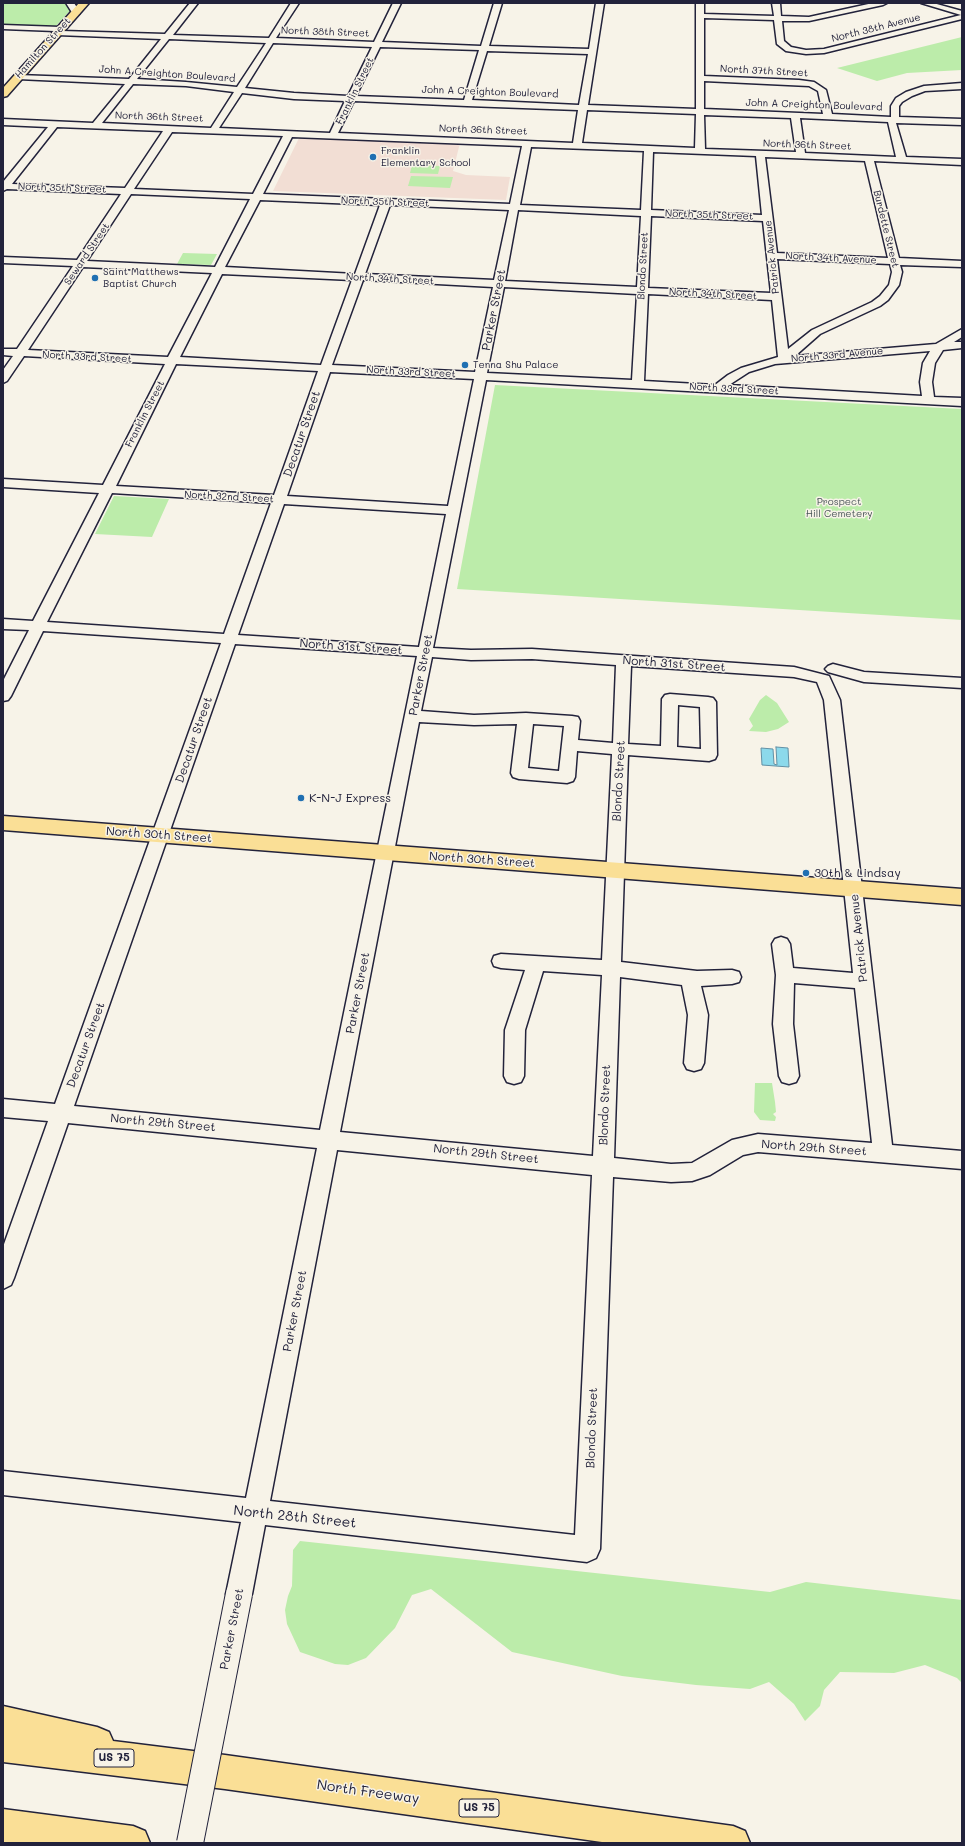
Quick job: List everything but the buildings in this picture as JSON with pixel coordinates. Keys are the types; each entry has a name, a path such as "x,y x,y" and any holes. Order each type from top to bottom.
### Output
{"main road":[{"name":"Hamilton Street","path":"3,94 84,3"},
{"name":"North 30th Street","path":"3,823 962,897"},
{"path":"3,1723 225,1772"},
{"name":"North Freeway","path":"3,1745 225,1772 733,1843"},
{"path":"3,1826 133,1843"}],"street":[{"path":"70,3 76,12"},
{"path":"96,125 194,3"},
{"path":"214,130 295,3"},
{"name":"Franklin Street","path":"333,135 397,3"},
{"path":"467,102 498,3"},
{"path":"577,145 600,3"},
{"path":"700,3 700,151"},
{"path":"776,3 778,19"},
{"path":"700,16 778,19 815,18 882,3"},
{"path":"925,3 962,13"},
{"name":"North 38th Avenue","path":"778,19 780,42 785,47 794,50 811,52 824,51 962,17"},
{"name":"North 38th Street","path":"3,27 167,36 592,52"},
{"name":"John A Creighton Boulevard","path":"18,77 197,85 283,95 962,122"},
{"name":"North 37th Street","path":"700,78 799,82 811,84 822,90 828,116"},
{"path":"902,160 892,123 896,103 909,94 932,88 962,86"},
{"path":"795,115 801,156"},
{"name":"North 36th Street","path":"3,122 962,162"},
{"path":"4,186 55,124"},
{"name":"Seward Street","path":"3,379 170,128"},
{"name":"Franklin Street","path":"3,696 218,270 289,133"},
{"name":"Parker Street","path":"190,1843 385,853 527,143"},
{"name":"Blondo Street","path":"638,384 649,148"},
{"name":"Patrick Avenue","path":"760,154 784,360"},
{"name":"Burdette Street","path":"784,360 805,340 816,332 867,310 884,298 896,281 897,272 895,261 869,158"},
{"name":"North 35th Street","path":"4,186 768,218"},
{"name":"Decatur Street","path":"3,1278 278,500 386,202"},
{"name":"North 34th Avenue","path":"772,256 962,264"},
{"name":"North 34th Street","path":"3,260 777,297"},
{"path":"929,400 926,382 927,369 934,353 940,346 962,332"},
{"name":"North 33rd Avenue","path":"718,388 732,377 763,363 962,344"},
{"name":"North 33rd Street","path":"3,352 718,388 962,402"},
{"name":"North 32nd Street","path":"3,483 454,510"},
{"name":"North 31st Street","path":"3,624 425,652 479,655 532,654 794,672 829,676 962,683"},
{"name":"Blondo Street","path":"588,1549 624,660"},
{"name":"Patrick Avenue","path":"829,676 883,1153"},
{"path":"413,716 474,720 526,718 572,721 567,776 519,773 526,718"},
{"path":"570,745 669,752"},
{"path":"781,944 785,975 783,1024 789,1076"},
{"path":"500,961 536,965 611,968 690,978 732,977"},
{"path":"514,1076 515,1030 536,965"},
{"path":"785,975 864,981"},
{"path":"690,978 698,1015 694,1063"},
{"name":"North 29th Street","path":"3,1108 671,1172 692,1172 703,1168 739,1146 758,1143 962,1160"},
{"name":"North 28th Street","path":"3,1483 255,1513 588,1549"}],"shaded area":[{"name":"Franklin Elementary School","path":"299,138 460,143 453,171 466,175 510,177 506,200 273,191"}],"green space":[{"path":"3,3 77,3 55,27 3,25"},
{"path":"962,37 962,70 907,73 877,81 837,68"},
{"path":"412,165 440,166 438,174 410,173"},
{"path":"411,176 453,177 450,188 408,186"},
{"path":"183,253 217,254 211,265 177,264"},
{"name":"Prospect Hill Cemetery","path":"495,385 962,409 962,620 457,589"},
{"path":"114,496 169,499 152,537 95,534"},
{"path":"766,695 777,703 789,722 778,729 766,732 749,731 753,726 749,719 760,700"},
{"path":"755,1083 772,1083 776,1112 773,1114 776,1117 775,1121 760,1120 754,1112"},
{"path":"300,1541 770,1592 806,1582 962,1600 962,1683 957,1678 925,1665 894,1673 840,1672 824,1690 820,1706 805,1721 794,1704 769,1682 750,1689 696,1685 622,1676 512,1652 431,1589 412,1595 395,1628 366,1658 348,1665 335,1664 300,1652 287,1624 285,1610 292,1586 293,1550"}],"water":[{"path":"776,747 788,748 789,767 762,765 761,748 773,749 774,764 777,765"}],"place":[{"name":"Franklin Elementary School","path":"373,157"},
{"name":"Saint Matthews Baptist Church","path":"95,278"},
{"name":"Tenna Shu Palace","path":"465,365"},
{"name":"K-N-J Express","path":"301,798"},
{"name":"30th & Lindsay","path":"806,873"}]}
